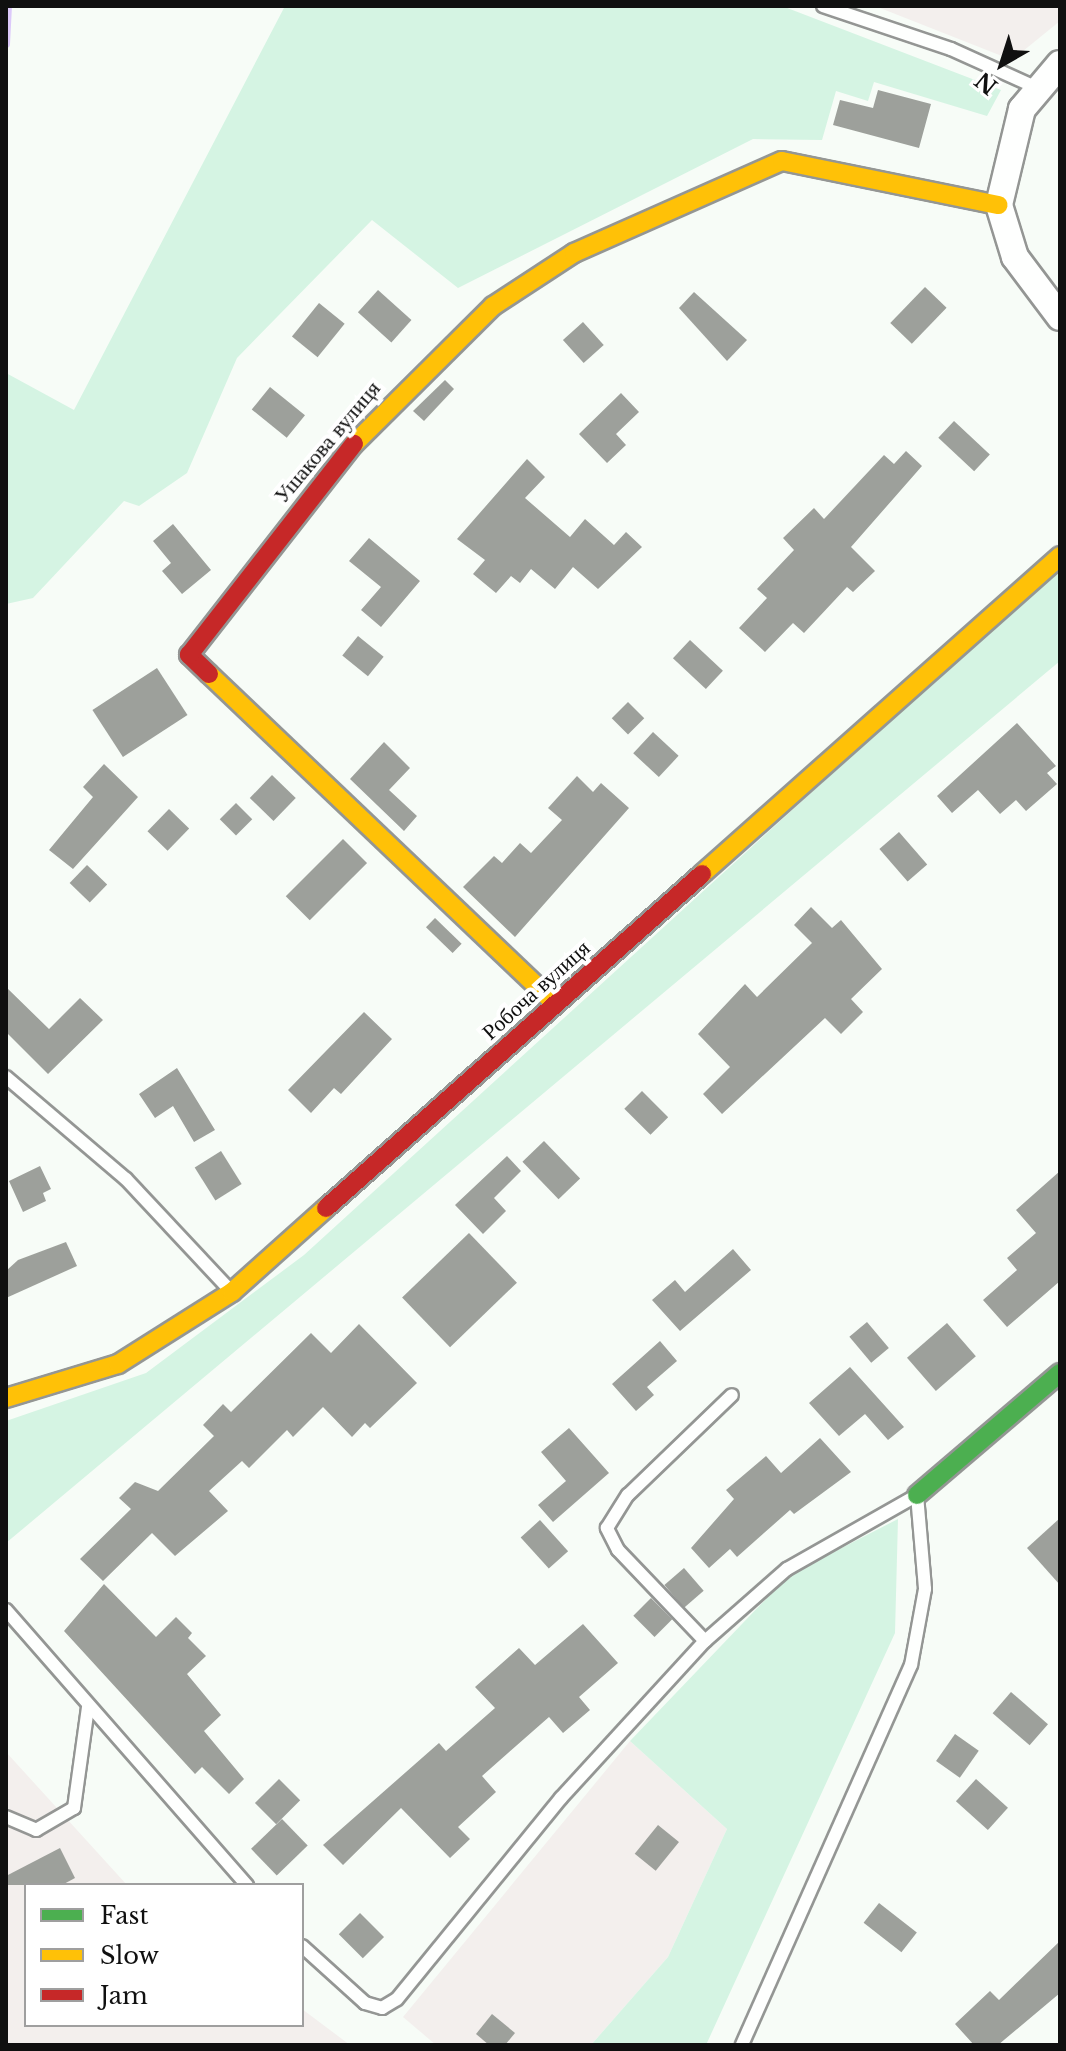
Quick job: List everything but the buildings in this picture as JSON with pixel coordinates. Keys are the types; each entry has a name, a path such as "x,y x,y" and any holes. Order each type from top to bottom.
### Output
{"street":[{"path":"1060,64 1035,87 1008,146 999,205 1015,257 1060,317"},
{"name":"Ушакова вулиця","path":"555,1004 189,655 373,420 493,306 574,253 782,161 820,163 999,205"},
{"name":"Робоча вулиця","path":"6,1398 118,1364 232,1292 1060,556"},
{"path":"917,1495 1060,1373"}],"lane":[{"path":"823,6 951,49 1035,87"},
{"path":"6,1077 126,1179 232,1292"},
{"path":"705,1641 618,1550 607,1528 628,1495 732,1395"},
{"path":"304,1948 365,2003 382,2008 397,1999 561,1798 705,1641 787,1569 917,1495 925,1589 911,1665 742,2045"},
{"path":"6,1610 245,1883"},
{"path":"7,1823 36,1830 74,1808 88,1707"}],"shaded area":[{"path":"875,6 1060,6 1060,21 1012,60"},
{"path":"630,1741 727,1829 668,1957 591,2045 436,2045 403,2017"},
{"path":"6,1752 125,1883 24,1883 24,2027 304,2027 304,2010 350,2045 6,2045"}],"green space":[{"path":"285,6 782,6 1001,90 987,116 874,82 868,101 836,91 822,140 753,139 458,288 372,220 237,358 187,473 139,506 124,501 33,598 6,604 6,373 74,410"},
{"path":"1060,566 1060,661 6,1543 6,1421 146,1373 304,1255"},
{"path":"898,1519 895,1633 706,2045 591,2045 668,1957 727,1829 630,1741 789,1575"}],"waterway":[{"path":"6,44 8,6"}],"traffic: fast":[{"path":"917,1495 1060,1373"}],"traffic: slow":[{"path":"354,444 493,306 574,253 782,161 999,205"},
{"path":"702,874 1060,556"},
{"path":"209,674 555,1004"},
{"path":"6,1398 118,1364 232,1292 326,1208"}],"traffic: jam":[{"path":"209,674 189,655 354,444"},
{"path":"326,1208 702,874"}]}
